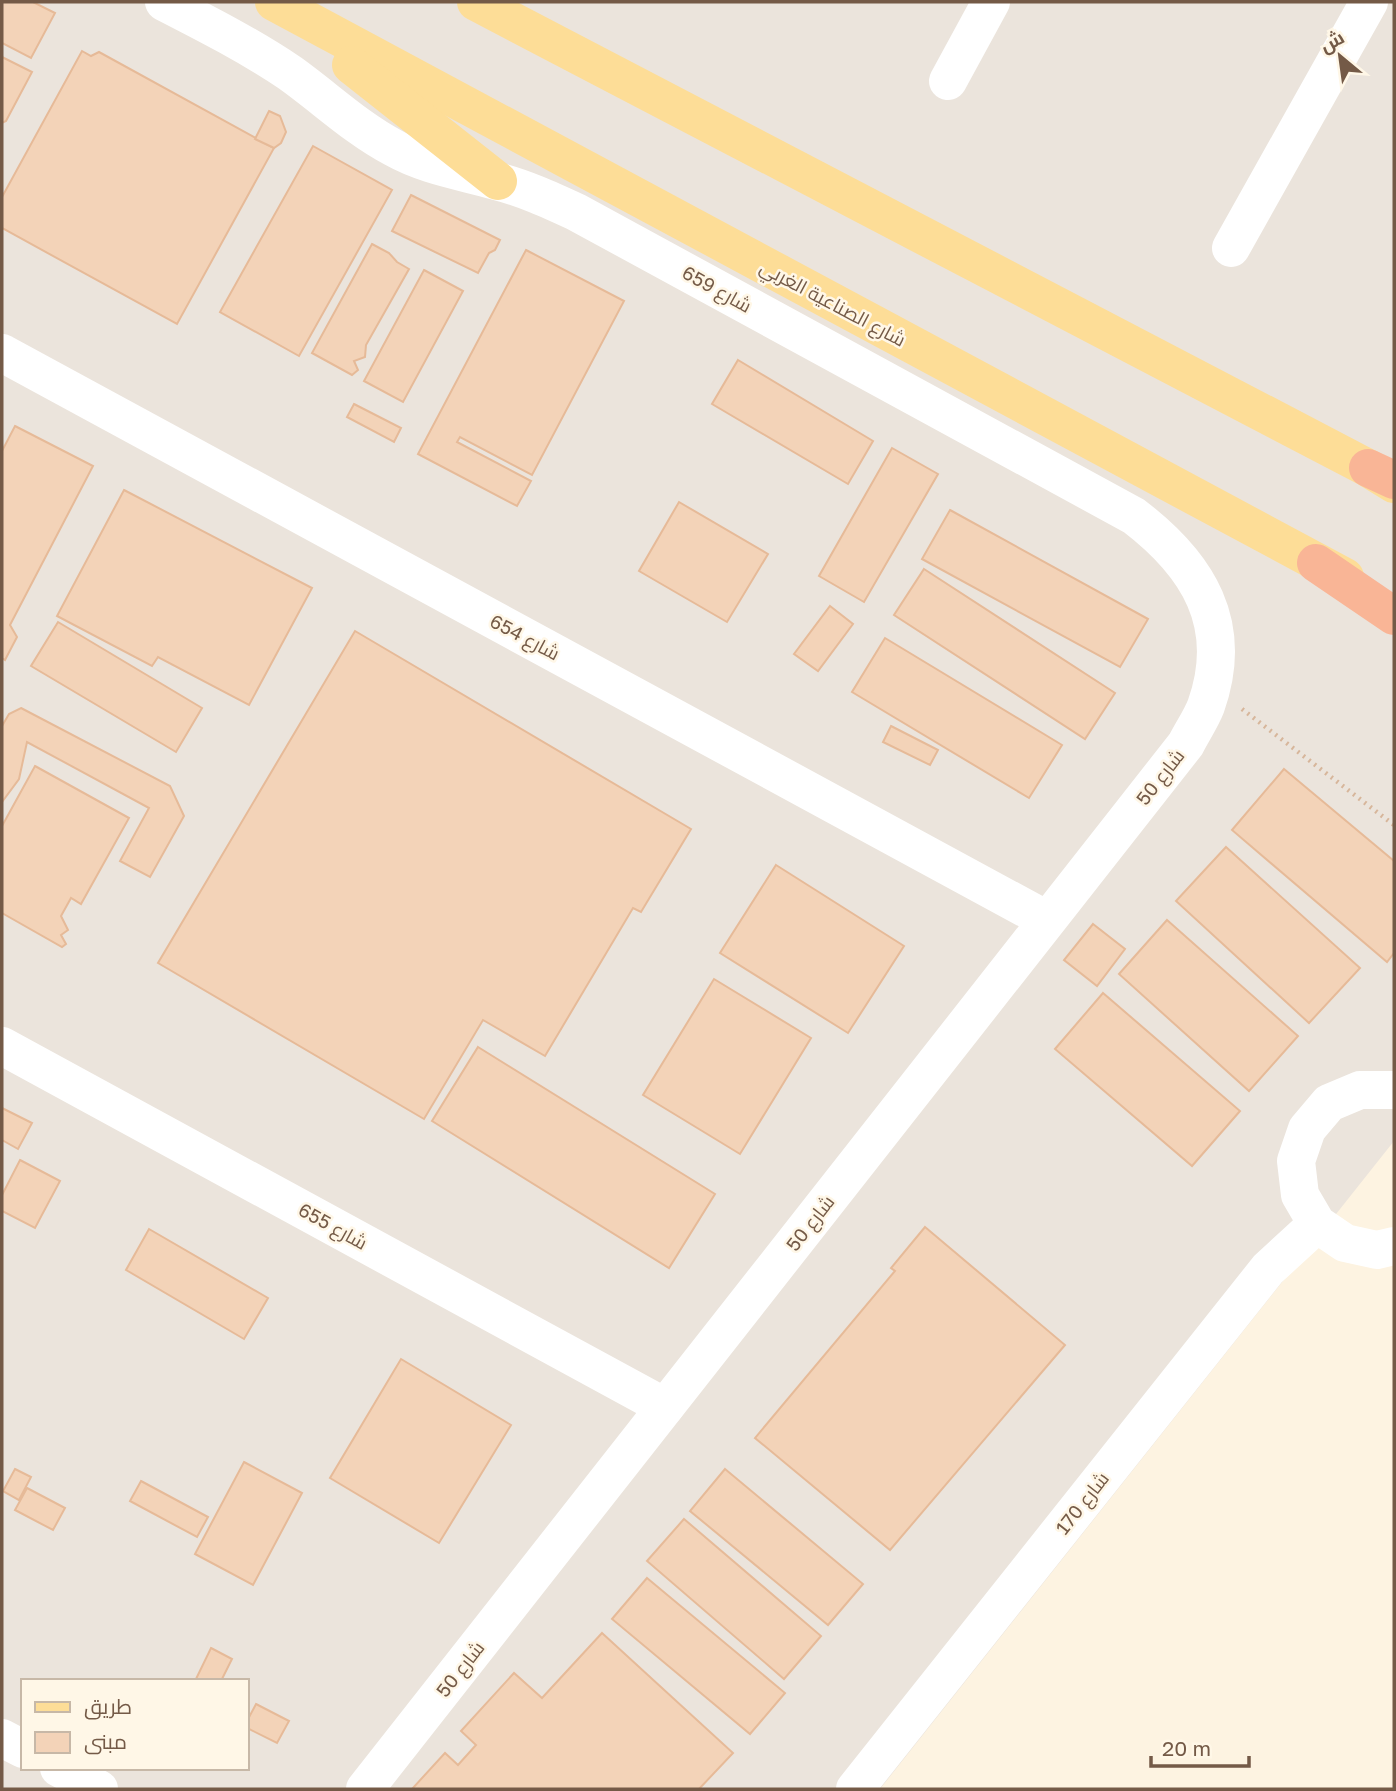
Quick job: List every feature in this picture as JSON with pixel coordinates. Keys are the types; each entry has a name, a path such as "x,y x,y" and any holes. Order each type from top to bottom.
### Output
{"highway":[{"path":"1316,563 1394,616"}],"main road":[{"path":"271,2 498,181"},
{"name":"شارع الصناعية الغربي","path":"271,2 1316,563 1394,601"},
{"path":"476,2 1385,477"}],"street":[{"name":"شارع 659","path":"164,2 245,44 395,149 434,166 498,181 576,212 1134,516 1161,537 1189,568 1205,597 1216,638"},
{"path":"948,81 991,2"},
{"path":"1231,248 1369,2"},
{"name":"شارع 654","path":"2,353 1047,920"},
{"name":"شارع 50","path":"365,1789 1186,744 1205,708 1215,669 1216,638"},
{"name":"شارع 655","path":"2,1046 665,1407"},
{"path":"1394,1090 1360,1090 1329,1103 1307,1129 1296,1161 1300,1195 1317,1224 1345,1244 1377,1250 1394,1246"},
{"name":"شارع 170","path":"855,1789 1268,1269 1317,1224"},
{"path":"2,1738 21,1748"},
{"path":"63,1770 99,1789"}],"path":[{"path":"1211,685 1394,825"}],"shaded area":[{"path":"2,2 1394,2 1394,1141 880,1789 2,1789"}],"building":[{"path":"2,2 33,2 55,13 31,58 2,43"},
{"path":"82,51 91,56 99,52 274,148 177,324 2,228 2,197"},
{"path":"2,57 32,72 6,121 2,123"},
{"path":"269,111 280,116 286,132 281,143 274,148 255,139"},
{"path":"313,146 392,190 299,356 220,312"},
{"path":"411,195 500,240 478,273 392,231"},
{"path":"372,244 409,269 366,345 365,357 354,361 358,370 352,375 312,353"},
{"path":"526,250 624,301 532,475 460,437 457,442 531,481 517,506 418,454"},
{"path":"424,270 463,291 403,402 364,381"},
{"path":"738,360 873,441 848,484 712,404"},
{"path":"354,404 401,428 394,442 347,417"},
{"path":"15,426 93,466 10,625 17,637 5,660 2,658 2,451"},
{"path":"892,448 938,474 864,602 819,576"},
{"path":"124,490 312,588 249,705 158,657 152,666 57,616"},
{"path":"679,502 768,554 727,622 639,571"},
{"path":"950,510 1148,619 1120,667 922,559"},
{"path":"924,569 1115,693 1085,739 894,615"},
{"path":"830,606 853,624 818,671 794,654"},
{"path":"58,622 202,708 176,752 31,666"},
{"path":"355,631 691,829 641,912 633,908 545,1056 483,1020 424,1119 158,963"},
{"path":"885,638 1062,745 1029,798 852,692"},
{"path":"21,708 170,786 184,816 150,877 120,861 149,808 27,742 19,779 2,802 2,726 9,714"},
{"path":"891,726 938,750 930,765 883,742"},
{"path":"35,766 129,818 81,904 71,898 61,916 68,930 61,935 66,944 62,947 2,913 2,826"},
{"path":"1284,769 1394,861 1394,953 1387,962 1232,830"},
{"path":"1226,847 1360,968 1309,1023 1176,901"},
{"path":"776,865 904,946 848,1033 720,953"},
{"path":"1167,920 1298,1036 1249,1091 1119,974"},
{"path":"1093,924 1125,949 1097,986 1064,960"},
{"path":"714,979 811,1038 740,1154 643,1095"},
{"path":"1103,993 1240,1111 1192,1166 1055,1049"},
{"path":"478,1047 715,1194 669,1268 432,1121"},
{"path":"2,1108 32,1123 18,1149 2,1140"},
{"path":"20,1160 60,1181 35,1228 2,1211 2,1195"},
{"path":"925,1227 1065,1345 890,1550 755,1438 895,1271 891,1268"},
{"path":"149,1229 268,1298 244,1339 126,1270"},
{"path":"401,1359 511,1425 439,1543 330,1478"},
{"path":"244,1462 302,1493 253,1585 195,1554"},
{"path":"15,1469 31,1477 19,1500 3,1491"},
{"path":"725,1469 863,1584 828,1625 690,1511"},
{"path":"141,1481 208,1517 197,1537 130,1501"},
{"path":"27,1488 65,1508 53,1530 15,1510"},
{"path":"684,1519 821,1636 784,1679 647,1561"},
{"path":"647,1578 785,1693 750,1734 612,1619"},
{"path":"602,1633 733,1753 699,1789 412,1789 445,1753 458,1765 476,1745 461,1731 514,1673 542,1698"},
{"path":"211,1648 232,1659 222,1679 196,1679"},
{"path":"256,1704 289,1721 277,1743 248,1728 248,1719"}]}
